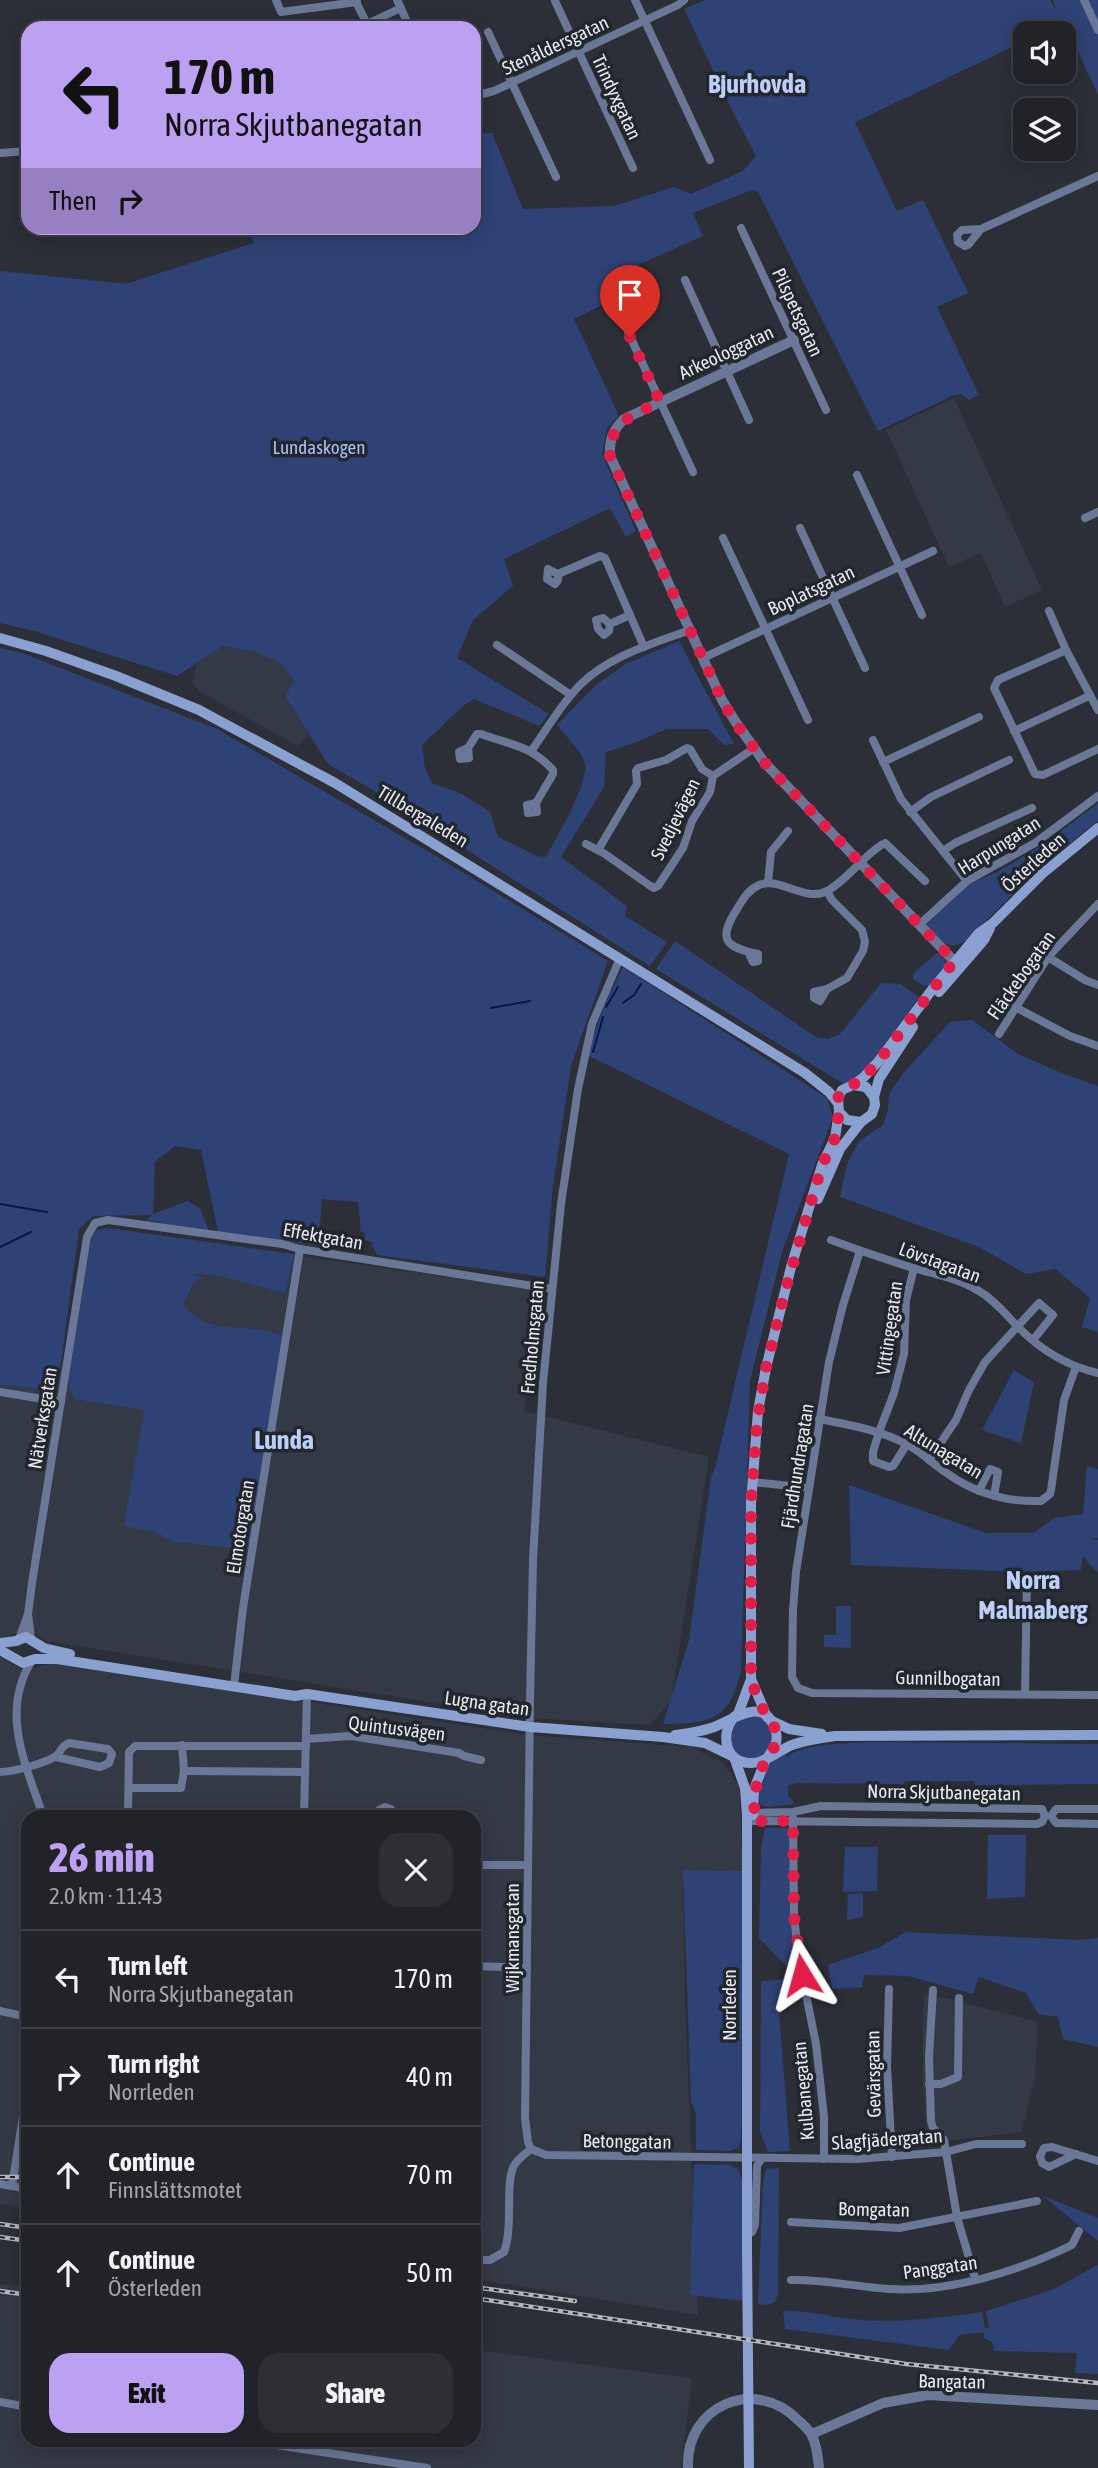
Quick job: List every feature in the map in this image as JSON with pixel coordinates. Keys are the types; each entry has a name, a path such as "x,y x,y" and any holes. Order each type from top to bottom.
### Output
{"main road":[{"name":"Tillbergaleden","path":"0,638 116,676 199,710 334,783 805,1073 829,1092 838,1107"},
{"name":"Österleden","path":"851,1086 878,1062 957,964 984,940 993,923 1042,874 1098,828"},
{"name":"Österleden","path":"874,1097 879,1079 957,964"},
{"name":"Tillbergaleden","path":"805,1073 836,1085 851,1086"},
{"path":"804,1230 840,1149 861,1122 872,1114 874,1097 866,1087 851,1086 842,1090 835,1138 822,1165 785,1291 766,1368 757,1423 752,1482 751,1679 737,1715 730,1722 725,1736 728,1750 733,1757 750,1763 767,1758 792,1745 835,1736"},
{"path":"838,1107 847,1121 861,1122"},
{"path":"0,1650 23,1663 33,1661 39,1652 26,1641 13,1647 15,1658"},
{"name":"Lugna gatan","path":"0,1643 26,1641 58,1652 234,1683"},
{"name":"Lugna gatan","path":"33,1661 57,1659 296,1689 307,1694 530,1727 663,1737 705,1743 733,1757"},
{"path":"751,1679 776,1732 777,1739 767,1758"},
{"path":"737,1715 753,1711 795,1730 835,1736 1098,1735"},
{"name":"Lugna gatan","path":"663,1737 715,1727 737,1715"},
{"name":"Norrleden","path":"733,1757 745,1788 751,1817 746,2159 752,2249 748,2254"},
{"name":"Norrleden","path":"749,2468 746,2159 751,1817 754,1790 767,1758"}],"street":[{"path":"276,0 281,12 356,1 366,21"},
{"path":"635,0 710,160"},
{"name":"Stenåldersgatan","path":"481,95 645,21 684,0"},
{"path":"1084,0 1098,30"},
{"name":"Trindyxgatan","path":"555,1 633,169"},
{"path":"375,21 399,4 407,21"},
{"path":"488,32 556,177"},
{"path":"0,153 21,152"},
{"path":"981,229 1098,176"},
{"name":"Pilspetsgatan","path":"741,228 826,410"},
{"path":"685,280 750,420"},
{"path":"628,332 693,472"},
{"name":"Arkeologgatan","path":"794,340 634,414 613,433 610,456 722,700 754,749 957,964"},
{"path":"857,475 922,615"},
{"path":"1085,518 1098,512"},
{"path":"800,528 865,668"},
{"path":"723,538 808,720"},
{"name":"Boplatsgatan","path":"703,658 933,551"},
{"path":"558,574 600,556 605,558 644,647"},
{"path":"1049,611 1066,650 1098,709"},
{"path":"610,624 630,615"},
{"path":"532,750 571,695 600,669 644,647 690,630"},
{"path":"497,645 571,695"},
{"path":"1066,650 1011,673 995,683 994,688 1035,774 1043,775 1098,749"},
{"path":"1014,731 1089,696"},
{"path":"883,762 979,717"},
{"path":"468,748 477,734 481,734 532,750 554,770 536,803"},
{"path":"873,740 901,799 967,881"},
{"name":"Svedjevägen","path":"598,850 637,784 638,768 666,760 687,748 702,769 713,776"},
{"name":"Svedjevägen","path":"586,844 654,888 658,886 683,848 692,821 710,792 713,776 754,749"},
{"path":"910,812 931,797 1009,761"},
{"name":"Harpungatan","path":"919,925 967,881 1035,843 1098,796"},
{"path":"943,851 1032,808"},
{"path":"768,883 771,852 788,831"},
{"path":"749,954 727,940 726,926 748,893 768,883 810,894 827,891 885,843 925,881"},
{"path":"827,891 862,930 865,942 863,951 847,978 827,989"},
{"name":"Fläckebogatan","path":"999,1034 1048,957 1098,904"},
{"path":"1048,957 1098,985"},
{"name":"Fredholmsgatan","path":"530,1727 536,1509 543,1383 552,1289 565,1178 586,1050 598,1006 620,958"},
{"path":"1015,1007 1062,1033 1098,1046"},
{"name":"Effektgatan","path":"90,1227 94,1223 108,1220 282,1244 552,1289"},
{"name":"Nätverksgatan","path":"26,1641 28,1614 90,1227"},
{"name":"Lövstagatan","path":"831,1240 957,1281 979,1291 1050,1353 1076,1367 1098,1373"},
{"name":"Elmotorgatan","path":"234,1683 243,1608 300,1249"},
{"name":"Fjärdhundragatan","path":"799,1688 792,1677 796,1572 819,1419 835,1335 860,1251"},
{"name":"Vittingegatan","path":"907,1444 893,1466 873,1461 873,1452 894,1393 904,1354 906,1300 914,1268"},
{"path":"929,1460 952,1427 985,1362 1039,1303 1053,1315 1033,1340"},
{"name":"Altunagatan","path":"819,1419 879,1432 907,1444 954,1478 979,1491 1016,1500 1041,1501 1050,1492 1064,1400 1076,1367"},
{"path":"0,1392 61,1402"},
{"path":"979,1491 989,1469 998,1472 994,1496"},
{"path":"752,1482 809,1488"},
{"path":"1025,1694 1027,1577"},
{"path":"15,1658 20,1679 13,1727 41,1810"},
{"path":"20,1679 33,1661"},
{"name":"Gunnilbogatan","path":"799,1688 812,1693 1098,1695"},
{"path":"304,1810 307,1694"},
{"name":"Wijkmansgatan","path":"530,1727 525,2118 531,2149"},
{"name":"Quintusvägen","path":"129,1788 129,1752 135,1746 306,1742 364,1737 459,1753 481,1760"},
{"path":"0,1772 56,1757 100,1767 109,1763 112,1754 108,1749 69,1743 63,1745 56,1757"},
{"path":"128,1810 129,1788 181,1788 184,1771 182,1745"},
{"path":"184,1771 305,1772"},
{"name":"Norra Skjutbanegatan","path":"751,1817 1037,1824 1042,1822 1045,1816 1042,1809 821,1806 793,1816"},
{"path":"936,1822 937,1807"},
{"path":"1098,1809 1056,1809 1051,1816 1056,1823 1098,1824"},
{"name":"Kulbanegatan","path":"793,1816 794,1916 799,1960 817,2044 824,2117 824,2159"},
{"path":"481,1865 528,1865"},
{"path":"481,1966 527,1968"},
{"name":"Gevärsgatan","path":"889,1989 887,2066 892,2157"},
{"path":"933,1990 929,2084 931,2120 933,2128 944,2140 957,2217 975,2278"},
{"path":"929,2084 941,2084 958,2077 959,1998"},
{"path":"0,2011 21,2016"},
{"path":"12,2186 21,2129"},
{"name":"Slagfjädergatan","path":"746,2159 892,2157 946,2152 976,2144 1022,2144"},
{"path":"481,2260 490,2260 504,2252 510,2229 511,2176 515,2164 531,2149"},
{"name":"Betonggatan","path":"531,2149 546,2155 746,2159"},
{"path":"1076,2154 1098,2161"},
{"path":"0,2184 21,2188"},
{"path":"957,2217 1037,2201"},
{"name":"Bomgatan","path":"791,2222 899,2228 957,2217"},
{"name":"Panggatan","path":"791,2280 912,2289 1029,2265 1072,2245 1079,2231"},
{"name":"Bangatan","path":"812,2434 883,2403 928,2395 1098,2405"},
{"path":"688,2468 692,2437 699,2424 711,2412 732,2401 755,2399 789,2411 812,2434 819,2468"},
{"path":"0,2402 21,2406"},
{"path":"288,2447 427,2468"}],"shaded area":[{"path":"954,398 1042,590 1005,607 981,553 949,567 886,430"},
{"path":"223,646 255,652 281,663 294,681 285,696 309,735 297,746 199,691 192,683 197,663"},
{"path":"108,1228 536,1290 524,1411 709,1457 671,1701 650,1725 529,1718 46,1641 29,1628 0,1639 0,1385 48,1390 66,1362 92,1237 97,1230"},
{"path":"0,1657 24,1671 50,1663 529,1735 691,1747 722,1762 739,1785 743,1871 683,1870 685,2001 698,2315 481,2280 481,1810 21,1810 21,2207 0,2204"},
{"path":"925,1993 1038,2022 1035,2077 1022,2132 928,2143 923,2086"},
{"path":"0,2284 21,2286 21,2447 481,2447 481,2351 692,2378 681,2468 0,2468"}],"green space":[{"name":"Lundaskogen","path":"705,0 1050,0 1057,11 1053,0 1098,0 1098,94 1076,48 1076,21 1013,21 1013,47 855,122 897,211 923,200 968,293 937,307 979,395 969,400 961,394 952,396 878,431 758,192 752,190 693,213 703,236 638,265 642,285 574,319 616,409 618,416 607,428 602,454 636,531 626,537 610,508 504,559 513,586 473,620 457,658 549,714 539,726 474,699 422,745 425,768 432,783 462,794 490,812 498,837 537,856 546,857 578,794 585,769 584,760 557,725 598,683 626,664 679,641 734,744 724,745 708,729 666,729 606,752 604,787 561,857 627,906 625,916 667,942 650,966 328,764 285,696 294,681 281,663 255,652 223,646 177,676 0,623 0,271 126,284 253,243 252,235 481,235 481,134 492,133 523,209 614,206 674,187 691,194 743,171 756,156 684,9"},
{"path":"0,648 22,653 217,729 439,858 608,961 571,1066 553,1186 545,1277 377,1255 371,1242 365,1240 365,1233 360,1231 358,1202 322,1199 318,1246 218,1232 201,1150 175,1146 155,1162 153,1214 187,1201 200,1208 209,1231 146,1220 152,1215 93,1216 79,1229 60,1370 49,1390 0,1385"},
{"path":"1098,803 1098,821 1037,870 968,939 950,945 926,925 968,885 1001,870 1044,844"},
{"path":"675,941 816,1037 828,1039 840,1034 881,983 900,984 919,997 863,1075 844,1084 656,969"},
{"path":"937,953 945,960 944,969 928,986 924,986 913,979 913,974"},
{"path":"623,967 827,1098 833,1117 782,1252 750,1381 741,1670 731,1700 724,1709 716,1716 694,1723 663,1724 689,1640 711,1477 789,1154 589,1056 599,1021"},
{"path":"972,1020 1018,1054 1098,1086 1098,1332 1082,1327 1090,1298 1055,1269 1026,1274 979,1247 840,1197 847,1164 859,1141 883,1125 888,1110 889,1093 906,1070 950,1022"},
{"path":"108,1228 294,1254 285,1293 216,1275 194,1274 204,1278 194,1282 183,1305 200,1319 217,1326 259,1329 284,1336 250,1550 175,1542 155,1532 124,1526 144,1410 74,1399 68,1382 92,1237 97,1230"},
{"path":"1014,1370 1034,1382 1021,1443 982,1430"},
{"path":"1087,1466 1098,1469 1098,1538 1090,1539 1098,1540 1098,1572 1083,1555 1081,1570 1022,1572 851,1565 849,1485 986,1533 1034,1533 1054,1518 1083,1514"},
{"path":"836,1606 851,1606 851,1648 824,1647 824,1635 836,1635"},
{"path":"758,1716 770,1730 770,1746 763,1756 747,1759 733,1752 728,1730 738,1718"},
{"path":"872,1742 1098,1744 1098,1784 975,1785 975,1781 905,1781 904,1784 800,1783 788,1785 788,1796 793,1804 769,1807 761,1805 758,1788 763,1774 773,1761 786,1751 788,1759 789,1755 808,1748"},
{"path":"765,1828 792,1828 797,1962 785,1965 759,1938 761,1847"},
{"path":"988,1835 1026,1835 1025,1897 987,1899"},
{"path":"845,1847 878,1847 877,1891 843,1892"},
{"path":"683,1870 743,1871 741,2138 739,2147 730,2151 696,2150 696,2113 691,2102"},
{"path":"863,1893 863,1917 847,1920 848,1894"},
{"path":"906,1932 1080,1940 1098,1938 1098,2047 1063,2039 1058,2017 1038,2014 1026,1993 979,1977 973,1994 908,1976 864,1975 862,1987 832,1989 828,1965 878,1948"},
{"path":"788,1979 790,1996 778,2000 790,2151 768,2152 760,2132 761,1981"},
{"path":"694,2164 729,2165 738,2169 742,2180 744,2301 690,2295"},
{"path":"779,2168 778,2295 775,2302 758,2304 763,2182 766,2169"},
{"path":"1043,2196 1098,2218 1098,2241"},
{"path":"1098,2265 1098,2374 1075,2373 1077,2353 994,2351 992,2342 984,2338 984,2332 959,2335 949,2350 785,2329 783,2311 885,2321 982,2312 985,2328 989,2328 986,2311 1052,2290"}],"waterway":[{"path":"623,1003 634,995 641,984"},
{"path":"606,1007 618,987"},
{"path":"491,1008 530,1001"},
{"path":"593,1052 603,1017"},
{"path":"0,1204 47,1212"},
{"path":"0,1247 31,1232"}],"railway":[{"path":"0,2177 21,2177"},
{"path":"0,2224 21,2227"},
{"path":"0,2237 21,2240"},
{"path":"481,2288 575,2301"},
{"path":"0,2291 21,2294"},
{"path":"481,2299 906,2364 1098,2383"}],"district":[{"name":"Bjurhovda","path":"757,84"},
{"name":"Lunda","path":"284,1440"},
{"name":"Norra Malmaberg","path":"1033,1595"}],"route":[{"path":"630,337 660,402 624,419 613,433 610,444 612,465 722,700 764,762 954,961 878,1062 860,1081 842,1090 838,1098 835,1138 822,1165 791,1267 766,1368 757,1423 751,1503 751,1679 759,1703 774,1726 777,1739 757,1779 753,1821 793,1821 794,1916 802,1975"}]}
